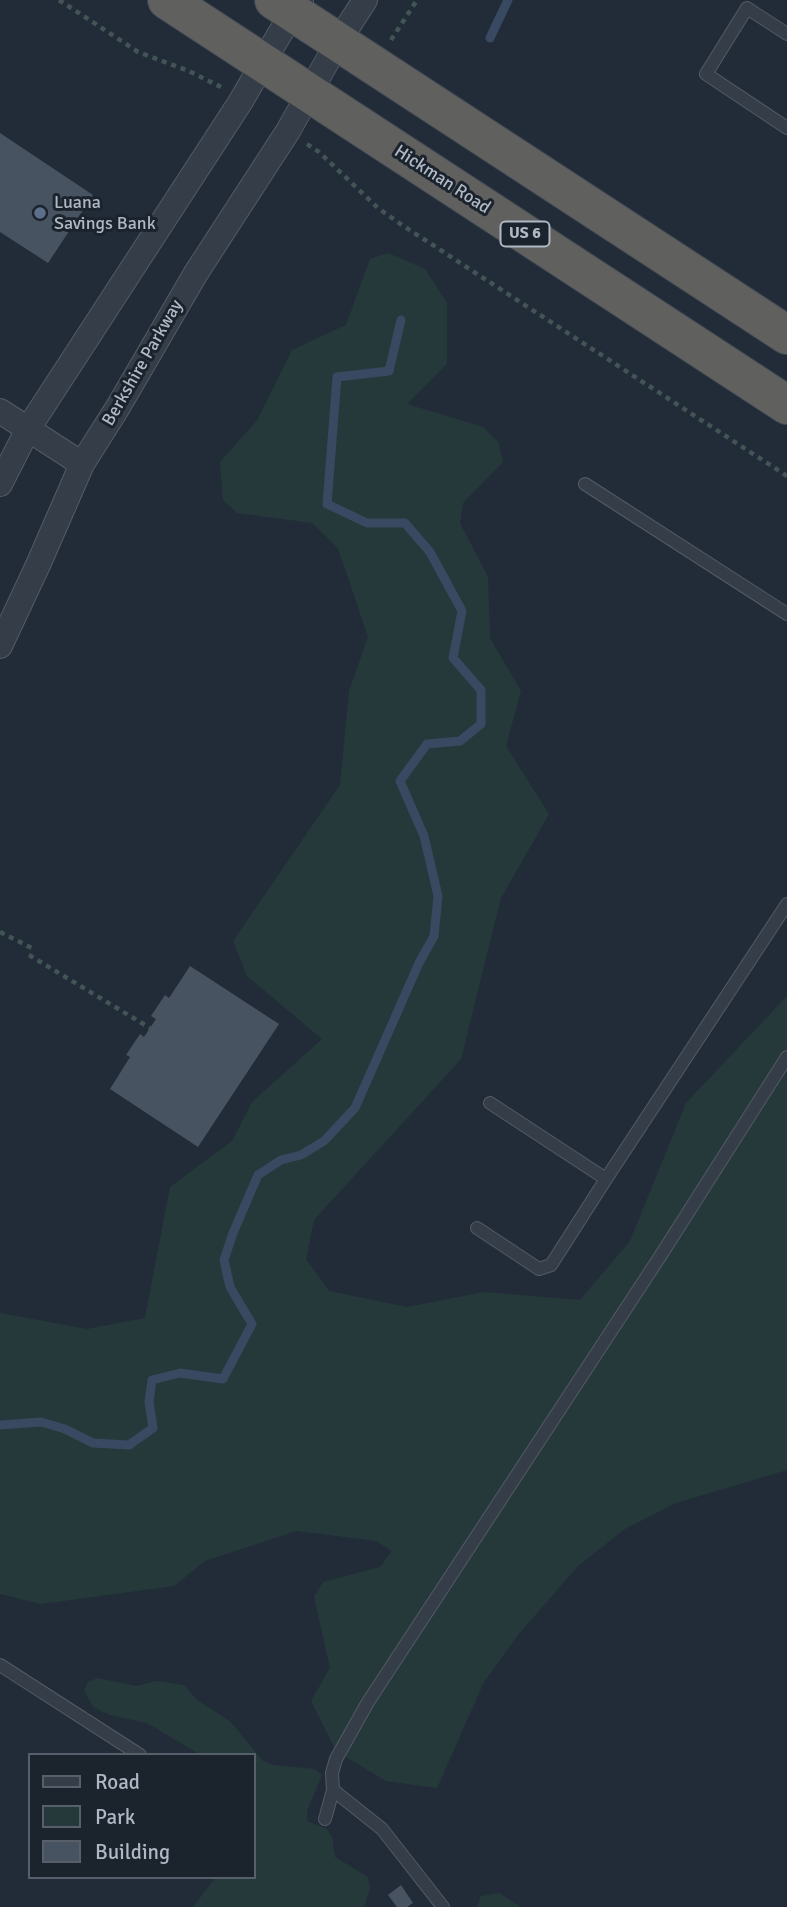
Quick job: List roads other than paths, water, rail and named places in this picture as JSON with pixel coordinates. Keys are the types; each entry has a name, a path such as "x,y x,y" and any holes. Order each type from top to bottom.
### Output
{"highway":[{"name":"Hickman Road","path":"167,0 282,22 338,42 787,335"},
{"name":"Hickman Road","path":"282,22 310,93 787,405"},
{"path":"679,335 696,327 787,381"}],"street":[{"name":"Berkshire Parkway","path":"0,646 82,464 196,272 288,131 365,0"},
{"path":"0,484 28,429 241,101 282,22"},
{"path":"0,411 82,464"}],"lane":[{"path":"787,34 750,4 706,75 787,128"},
{"path":"584,484 787,614"},
{"path":"477,1228 539,1269 551,1265 787,904"},
{"path":"326,1819 336,1759 368,1702 661,1255 787,1057"},
{"path":"490,1103 606,1179"},
{"path":"0,1665 137,1753"},
{"path":"332,1790 382,1829 443,1907"}],"waterway":[{"path":"490,38 508,0"},
{"path":"0,1425 41,1422 65,1429 93,1443 129,1445 153,1428 149,1402 152,1380 180,1373 223,1379 252,1324 230,1287 224,1260 258,1175 281,1160 301,1155 324,1141 355,1108 419,963 434,936 438,896 424,836 400,781 427,744 460,741 481,724 481,690 453,658 462,611 430,552 405,523 367,523 327,504 337,377 389,371 401,320"}],"place":[{"name":"Luana Savings Bank","path":"40,213"}]}
